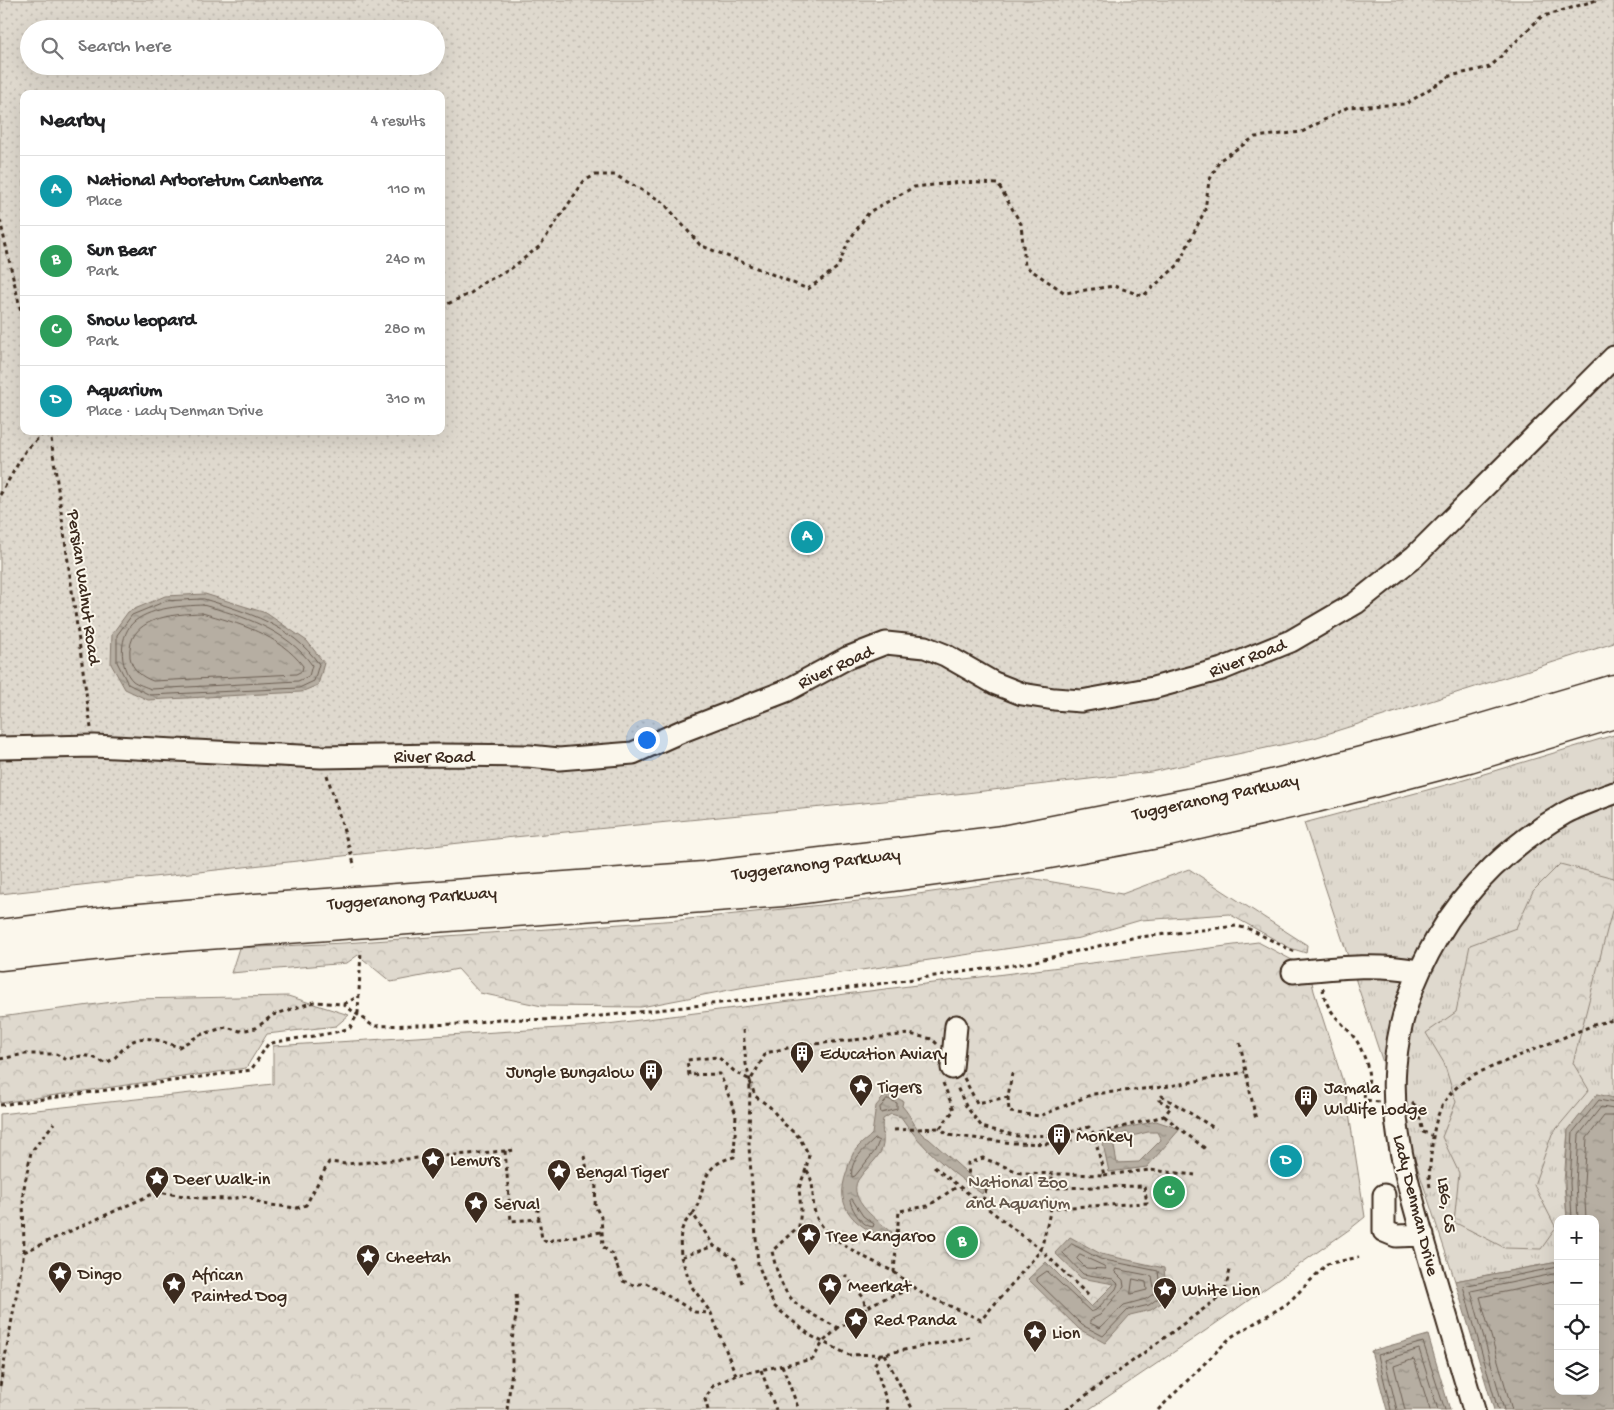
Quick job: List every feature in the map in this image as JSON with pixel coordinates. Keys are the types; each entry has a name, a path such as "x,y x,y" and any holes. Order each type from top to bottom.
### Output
{"highway":[{"name":"Tuggeranong Parkway","path":"0,934 106,921 256,908 704,876 1002,840 1224,796 1442,740 1614,689"},
{"name":"Tuggeranong Parkway","path":"0,956 166,938 783,892 1017,860 1158,834 1316,798 1460,760 1614,714"}],"street":[{"name":"River Road","path":"0,748 94,746 322,757 470,755 529,756 559,759 633,753 698,724 786,690 847,658 886,643 925,647 945,655 994,684 1022,694 1081,701 1153,688 1222,669 1291,641 1356,603 1414,556 1614,358"},
{"name":"Lady Denman Drive","path":"1474,1410 1410,1192 1398,1130 1395,1101 1395,1067 1399,1034 1406,1005 1418,971 1454,910 1502,857 1566,813 1614,793"},
{"path":"1296,963 1321,970 1352,966 1397,967 1418,971"},
{"path":"947,1075 956,1026"},
{"path":"1384,1195 1384,1232 1396,1236 1423,1235"}],"path":[{"path":"445,305 471,293 481,284 509,270 540,246 584,182 595,175 615,175 663,202 700,245 808,289 838,267 848,242 868,212 914,187 962,182 998,184 1021,224 1025,266 1065,293 1114,286 1143,296 1178,265 1204,210 1209,181 1220,160 1255,137 1302,132 1348,108 1406,104 1450,76 1490,67 1541,17 1597,0"},
{"path":"0,220 20,308"},
{"path":"0,495 26,450 42,435"},
{"name":"Persian Walnut Road","path":"51,435 94,746"},
{"path":"322,757 355,867"},
{"path":"0,1059 25,1054 56,1054 67,1060 79,1055 92,1055 104,1063 115,1060 123,1049 135,1039 151,1038 179,1047 200,1035 226,1027 240,1031 256,1028 273,1015 314,1002 344,1004 373,1026 464,1024 499,1019 565,1020 821,992 1027,963 1132,938 1236,926 1249,929 1296,963"},
{"path":"0,1105 251,1070 268,1044 286,1039 331,1034 350,1028 358,1014 362,950"},
{"path":"1321,970 1323,992 1330,1010 1354,1038 1366,1062 1368,1079 1363,1095 1364,1100 1374,1102 1395,1101"},
{"path":"344,1004 359,996"},
{"name":"LBG, C5","path":"1430,1189 1433,1127 1439,1110 1460,1083 1475,1074 1596,1024 1614,1020"},
{"path":"743,1030 746,1064 755,1096 770,1107 783,1123 799,1136 809,1154 799,1188 801,1210 799,1226 772,1251 777,1276 787,1295 795,1304 838,1328"},
{"path":"941,1048 932,1039 909,1034 796,1046 766,1053 750,1081 749,1147 758,1264 774,1306 811,1336 849,1355 882,1354 969,1337"},
{"path":"1240,1043 1256,1120"},
{"path":"736,1374 711,1313 692,1287 680,1258 679,1231 685,1220 693,1214 698,1206 706,1174 722,1160 734,1157 736,1114 720,1074 689,1076 688,1060 718,1057 734,1071 750,1081"},
{"path":"947,1075 960,1069 977,1103 1008,1097"},
{"path":"1012,1073 1008,1097 1009,1112 1040,1116 1093,1094 1164,1087 1245,1072"},
{"path":"940,1128 954,1110 947,1075"},
{"path":"947,1075 955,1084 966,1106 982,1127 1017,1136 1058,1135 1089,1128 1094,1134 1104,1175"},
{"path":"894,1130 940,1128 948,1135 981,1137 1013,1143 1057,1144 1164,1116 1171,1107 1159,1100 1162,1096 1216,1129"},
{"path":"1164,1116 1207,1150"},
{"path":"0,1386 24,1252 23,1193 30,1152 54,1123"},
{"path":"24,1252 157,1192 199,1198 230,1199 248,1196 262,1204 297,1208 306,1206 329,1162 345,1164 517,1150"},
{"path":"505,1151 511,1221 539,1219"},
{"path":"584,1156 587,1169 596,1183 595,1206 601,1217 603,1246 612,1254 623,1281 633,1285 646,1283 695,1312 711,1313"},
{"path":"982,1204 987,1188 969,1180 968,1163 983,1158 1021,1173 1104,1175 1150,1170 1195,1175"},
{"path":"934,1166 1042,1250 1089,1296"},
{"path":"575,1171 587,1169"},
{"path":"806,1169 811,1176 815,1214 825,1232 894,1272 941,1304 981,1320 1042,1250 1051,1208 1147,1203 1144,1186 1052,1188 1052,1174"},
{"path":"894,1272 899,1211 928,1206 958,1186"},
{"path":"510,1204 537,1202 542,1239 548,1244 552,1240 601,1232"},
{"path":"693,1214 714,1246 735,1259 742,1283"},
{"path":"680,1258 714,1246"},
{"path":"1158,1410 1231,1337 1287,1304 1327,1264 1359,1257"},
{"path":"1066,1410 1224,1294 1230,1270"},
{"path":"845,1275 860,1292 866,1309"},
{"path":"708,1410 705,1399 713,1386 736,1374 813,1359 823,1342 838,1328 854,1321 866,1309 883,1299 915,1288"},
{"path":"507,1410 512,1370 512,1340 517,1310 516,1292"},
{"path":"882,1354 875,1364 888,1406 887,1410"},
{"path":"882,1354 913,1410"},
{"path":"782,1365 799,1410"},
{"path":"761,1370 776,1410"}],"green space":[{"path":"0,0 1614,0 1614,643 1314,738 1151,772 966,793 514,837 0,894"},
{"path":"1614,735 1614,1105 1568,1130 1564,1182 1567,1215 1554,1215 1554,1263 1455,1281 1304,823 1457,782"},
{"path":"1560,864 1614,878 1614,903 1573,1063 1589,1090 1552,1134 1534,1185 1554,1224 1554,1231 1541,1249 1505,1248 1454,1222 1459,1173 1442,1137 1456,1102 1444,1063 1426,1033 1456,1012 1470,945 1516,928 1533,891"},
{"path":"1189,869 1307,945 1306,953 1290,948 1229,914 1141,920 1080,938 745,987 641,1007 542,1006 480,993 458,969 391,982 358,955 347,963 231,973 239,948 344,943 679,920 897,897 1030,878 1122,894"},
{"name":"National Zoo and Aquarium","path":"1258,942 1309,969 1314,991 1345,1088 1365,1217 1205,1331 1088,1410 0,1410 0,1114 273,1084 273,1046 592,1026"},
{"path":"288,996 349,1015 336,1026 267,1034 246,1068 0,1103 0,1017 135,999"}],"water":[{"path":"205,594 266,613 307,641 324,663 318,685 301,692 148,700 125,689 111,664 112,634 128,612 165,596"},
{"path":"887,1093 903,1101 902,1106 917,1129 984,1188 982,1194 959,1177 928,1150 901,1117 891,1114 883,1119 882,1149 875,1160 860,1176 856,1188 860,1203 892,1232 891,1241 868,1230 851,1216 843,1197 843,1185 851,1158 856,1149 872,1134 876,1106"},
{"path":"1597,1094 1614,1098 1614,1410 1494,1410 1455,1281 1554,1263 1554,1395 1599,1395 1599,1215 1567,1215 1565,1183 1568,1130"},
{"path":"1156,1121 1180,1129 1147,1167 1109,1172 1101,1134","holes":["1148,1132 1157,1132 1161,1140 1139,1162 1117,1163 1113,1141"]},
{"path":"1070,1237 1101,1254 1164,1268 1167,1299 1151,1310 1130,1315 1105,1343 1079,1329 1028,1279 1046,1262 1091,1307 1114,1284 1081,1278 1055,1253"},
{"path":"1428,1335 1450,1410 1387,1410 1371,1351"}],"place":[{"name":"National Arboretum Canberra","path":"807,537"},
{"name":"Education Aviary","path":"802,1074"},
{"name":"Jungle Bungalow","path":"651,1092"},
{"name":"Tigers","path":"861,1107"},
{"name":"Jamala Wldlife Lodge","path":"1306,1118"},
{"name":"Monkey","path":"1059,1156"},
{"name":"Aquarium","path":"1286,1161"},
{"name":"Lemurs","path":"433,1180"},
{"name":"Bengal Tiger","path":"559,1192"},
{"name":"Snow leopard","path":"1169,1192"},
{"name":"Deer Walk-in","path":"157,1199"},
{"name":"Serval","path":"476,1224"},
{"name":"Sun Bear","path":"962,1242"},
{"name":"Tree Kangaroo","path":"809,1256"},
{"name":"Cheetah","path":"368,1277"},
{"name":"Dingo","path":"60,1294"},
{"name":"African Painted Dog","path":"174,1305"},
{"name":"Meerkat","path":"830,1306"},
{"name":"White Lion","path":"1165,1310"},
{"name":"Red Panda","path":"856,1340"},
{"name":"Lion","path":"1035,1353"}]}
